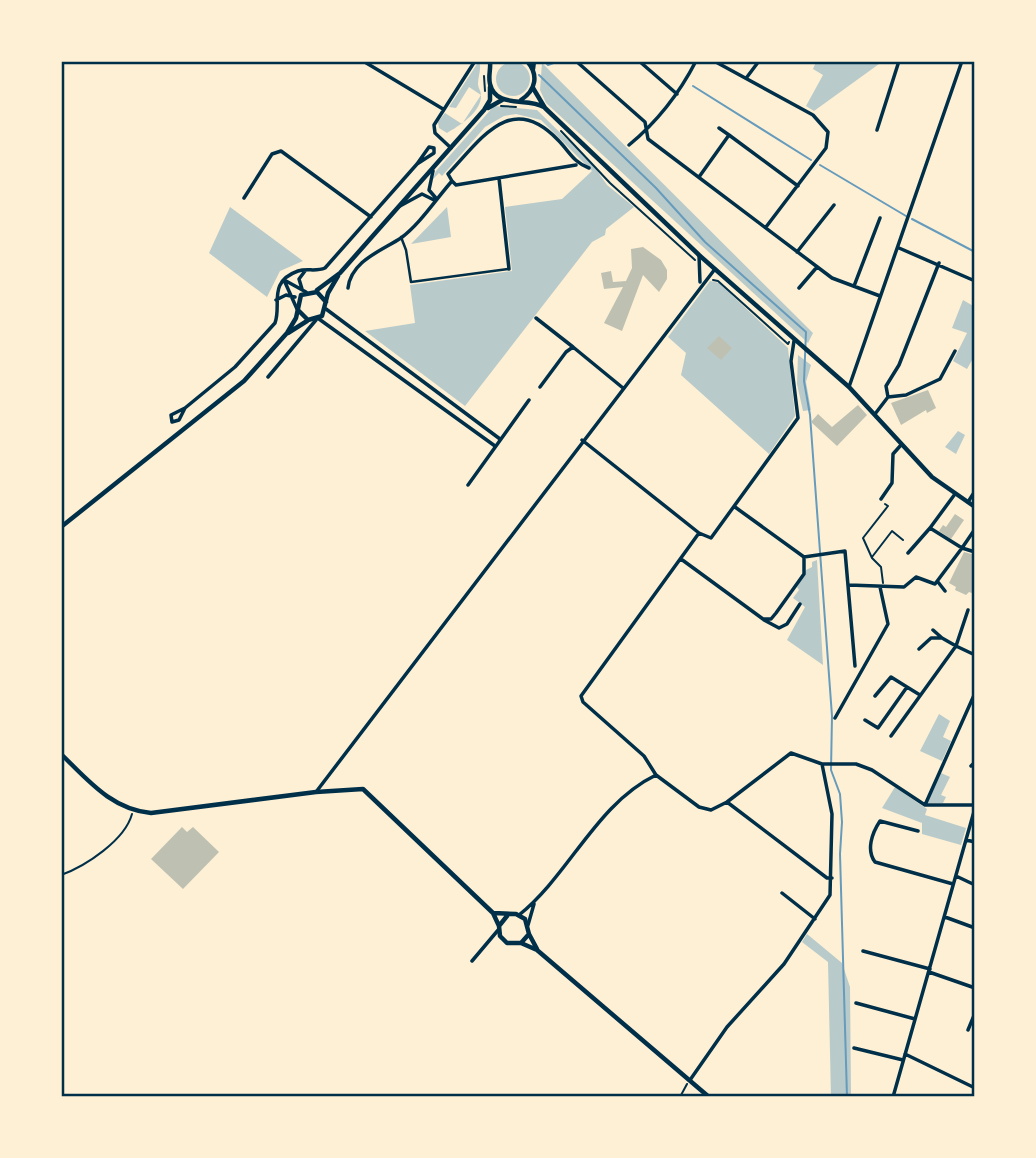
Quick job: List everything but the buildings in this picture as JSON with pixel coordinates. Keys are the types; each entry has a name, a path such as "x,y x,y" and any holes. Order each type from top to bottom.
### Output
{"street":[{"path":"363,61 443,109"},
{"path":"452,149 435,133 434,125 475,61"},
{"path":"492,102 489,65 497,61"},
{"path":"527,61 533,69"},
{"path":"534,61 533,88 545,108 699,255 849,387 936,480 975,507"},
{"path":"576,61 645,122 648,139 832,278 880,296"},
{"path":"639,61 677,94"},
{"path":"629,145 677,94 696,61"},
{"path":"714,61 813,115 828,132 826,148 766,228"},
{"path":"747,77 759,61"},
{"path":"877,130 899,61"},
{"path":"849,387 962,61"},
{"path":"490,86 502,100"},
{"path":"520,100 533,88"},
{"path":"284,280 304,291 313,291 320,290 340,273 492,102 520,100 545,108"},
{"path":"578,164 456,185 448,174 498,124 518,118 542,123 578,164 590,169"},
{"path":"719,128 798,186"},
{"path":"699,177 729,135"},
{"path":"185,408 179,420 172,422 171,415 185,408 235,368 275,323 275,301 284,280 297,271 325,268 418,164 425,151 429,147 434,148 429,159 418,164"},
{"path":"244,198 272,154 281,151 371,217"},
{"path":"433,171 429,190 435,200"},
{"path":"401,237 407,250 411,282 509,269 499,178"},
{"path":"348,288 354,272 380,247 401,237 452,181"},
{"path":"400,206 422,194 435,200"},
{"path":"797,252 834,205"},
{"path":"854,286 880,218"},
{"path":"899,248 939,263 975,281"},
{"path":"699,255 700,285"},
{"path":"888,397 886,386 899,365 939,263"},
{"path":"799,288 817,267"},
{"path":"316,792 700,285 715,269"},
{"path":"304,291 299,279 306,270"},
{"path":"268,377 326,309 327,293 340,273"},
{"path":"284,280 295,298 297,309 308,320"},
{"path":"287,333 304,291"},
{"path":"313,291 321,294 326,302"},
{"path":"275,301 286,296 295,298"},
{"path":"326,309 500,439"},
{"path":"536,318 624,388"},
{"path":"61,527 244,381 287,333 308,320 318,319 495,446"},
{"path":"582,440 699,533 711,538 798,418 791,361 793,340"},
{"path":"540,387 566,352 573,347"},
{"path":"875,414 888,397 906,395 940,379 955,351"},
{"path":"468,485 530,400"},
{"path":"881,499 892,483 893,454 902,444"},
{"path":"968,502 975,491"},
{"path":"908,552 930,528 955,493"},
{"path":"734,507 804,557 845,551 855,666"},
{"path":"930,528 962,548 975,552"},
{"path":"849,585 904,587 916,577 930,583 938,582 975,529"},
{"path":"699,533 581,696 583,702 644,756 656,775 703,809 716,808 787,754 796,754 824,764 856,764 872,770 925,805 975,807 893,1097"},
{"path":"763,619 771,619 804,574 804,557"},
{"path":"681,559 779,628 787,624 800,604"},
{"path":"938,582 945,591"},
{"path":"835,718 888,624 881,588"},
{"path":"891,736 956,646 968,610"},
{"path":"933,629 942,638 973,654"},
{"path":"919,649 931,638 942,638"},
{"path":"876,696 891,677 921,695"},
{"path":"865,720 878,729 907,687"},
{"path":"925,805 975,694"},
{"path":"61,754 101,793 133,811 151,813 316,792 363,789 493,913 502,939 510,944 521,943 537,950 709,1097"},
{"path":"971,766 975,762"},
{"path":"690,1080 727,1027 784,964 830,895 832,805 824,764"},
{"path":"493,913 519,915 535,902 555,882 606,814 656,775"},
{"path":"727,802 827,878 832,878"},
{"path":"918,831 880,821 869,850 871,857 875,862 953,884"},
{"path":"966,839 975,842"},
{"path":"956,876 975,886"},
{"path":"782,893 815,919"},
{"path":"535,902 530,913 528,934 537,950"},
{"path":"519,915 528,925"},
{"path":"472,961 507,916"},
{"path":"945,917 975,928"},
{"path":"521,943 528,934"},
{"path":"489,942 502,939"},
{"path":"863,951 975,988"},
{"path":"856,1003 915,1019"},
{"path":"968,1030 975,1013"},
{"path":"854,1048 903,1060"},
{"path":"905,1054 975,1088"}],"path":[{"path":"489,65 483,84 492,102 519,107"},
{"path":"558,128 594,163 610,183 700,265"},
{"path":"709,275 788,344 793,340"},
{"path":"881,499 888,506 863,538 872,558 881,568 881,588"},
{"path":"872,558 892,531 903,540"},
{"path":"61,875 77,870 128,828 133,811"},
{"path":"680,1097 690,1080"}],"shaded area":[{"path":"479,61 478,84 481,95 469,87 456,108 449,107"},
{"path":"872,61 879,64 814,111 806,106 823,75 813,69 816,62"},
{"path":"513,62 525,67 530,79 525,91 513,96 501,91 496,79 501,67"},
{"path":"542,63 813,333 808,343 546,103 540,90"},
{"path":"481,95 478,107 463,123"},
{"path":"494,106 537,110 593,165 607,185 634,207 606,229 605,235 592,242 465,406 365,331 415,323 410,285 512,271 505,207 562,199 592,171 541,120 516,114 504,116 485,127 442,176 439,173 432,180 436,171"},
{"path":"445,113 461,124 447,133 439,128 438,122"},
{"path":"230,207 303,261 280,271 267,297 209,253"},
{"path":"447,207 451,237 411,244"},
{"path":"710,281 719,283 788,348 795,416 769,454 681,375 686,353 668,337"},
{"path":"963,300 975,307 975,355 967,369 953,361 967,333 952,328"},
{"path":"798,355 811,365 806,382 811,410 803,411 797,384"},
{"path":"958,431 965,435 956,454 945,447"},
{"path":"817,560 823,665 787,640 805,607 793,598 799,590 797,587 806,570"},
{"path":"939,714 950,721 943,737 951,741 942,761 920,751"},
{"path":"941,773 950,777 941,795 946,797 943,803 927,803"},
{"path":"895,787 927,809 925,815 966,828 961,845 922,834 922,823 882,808"},
{"path":"807,934 842,963 850,987 851,1097 831,1097 828,962 802,942"}],"waterway":[{"path":"544,61 548,65 559,61"},
{"path":"539,75 656,188 705,242 806,332 804,381 810,415 832,716 831,770 840,794 842,822 840,854 847,1097"},
{"path":"693,86 811,160"},
{"path":"820,165 906,216"},
{"path":"912,219 975,252"}]}
